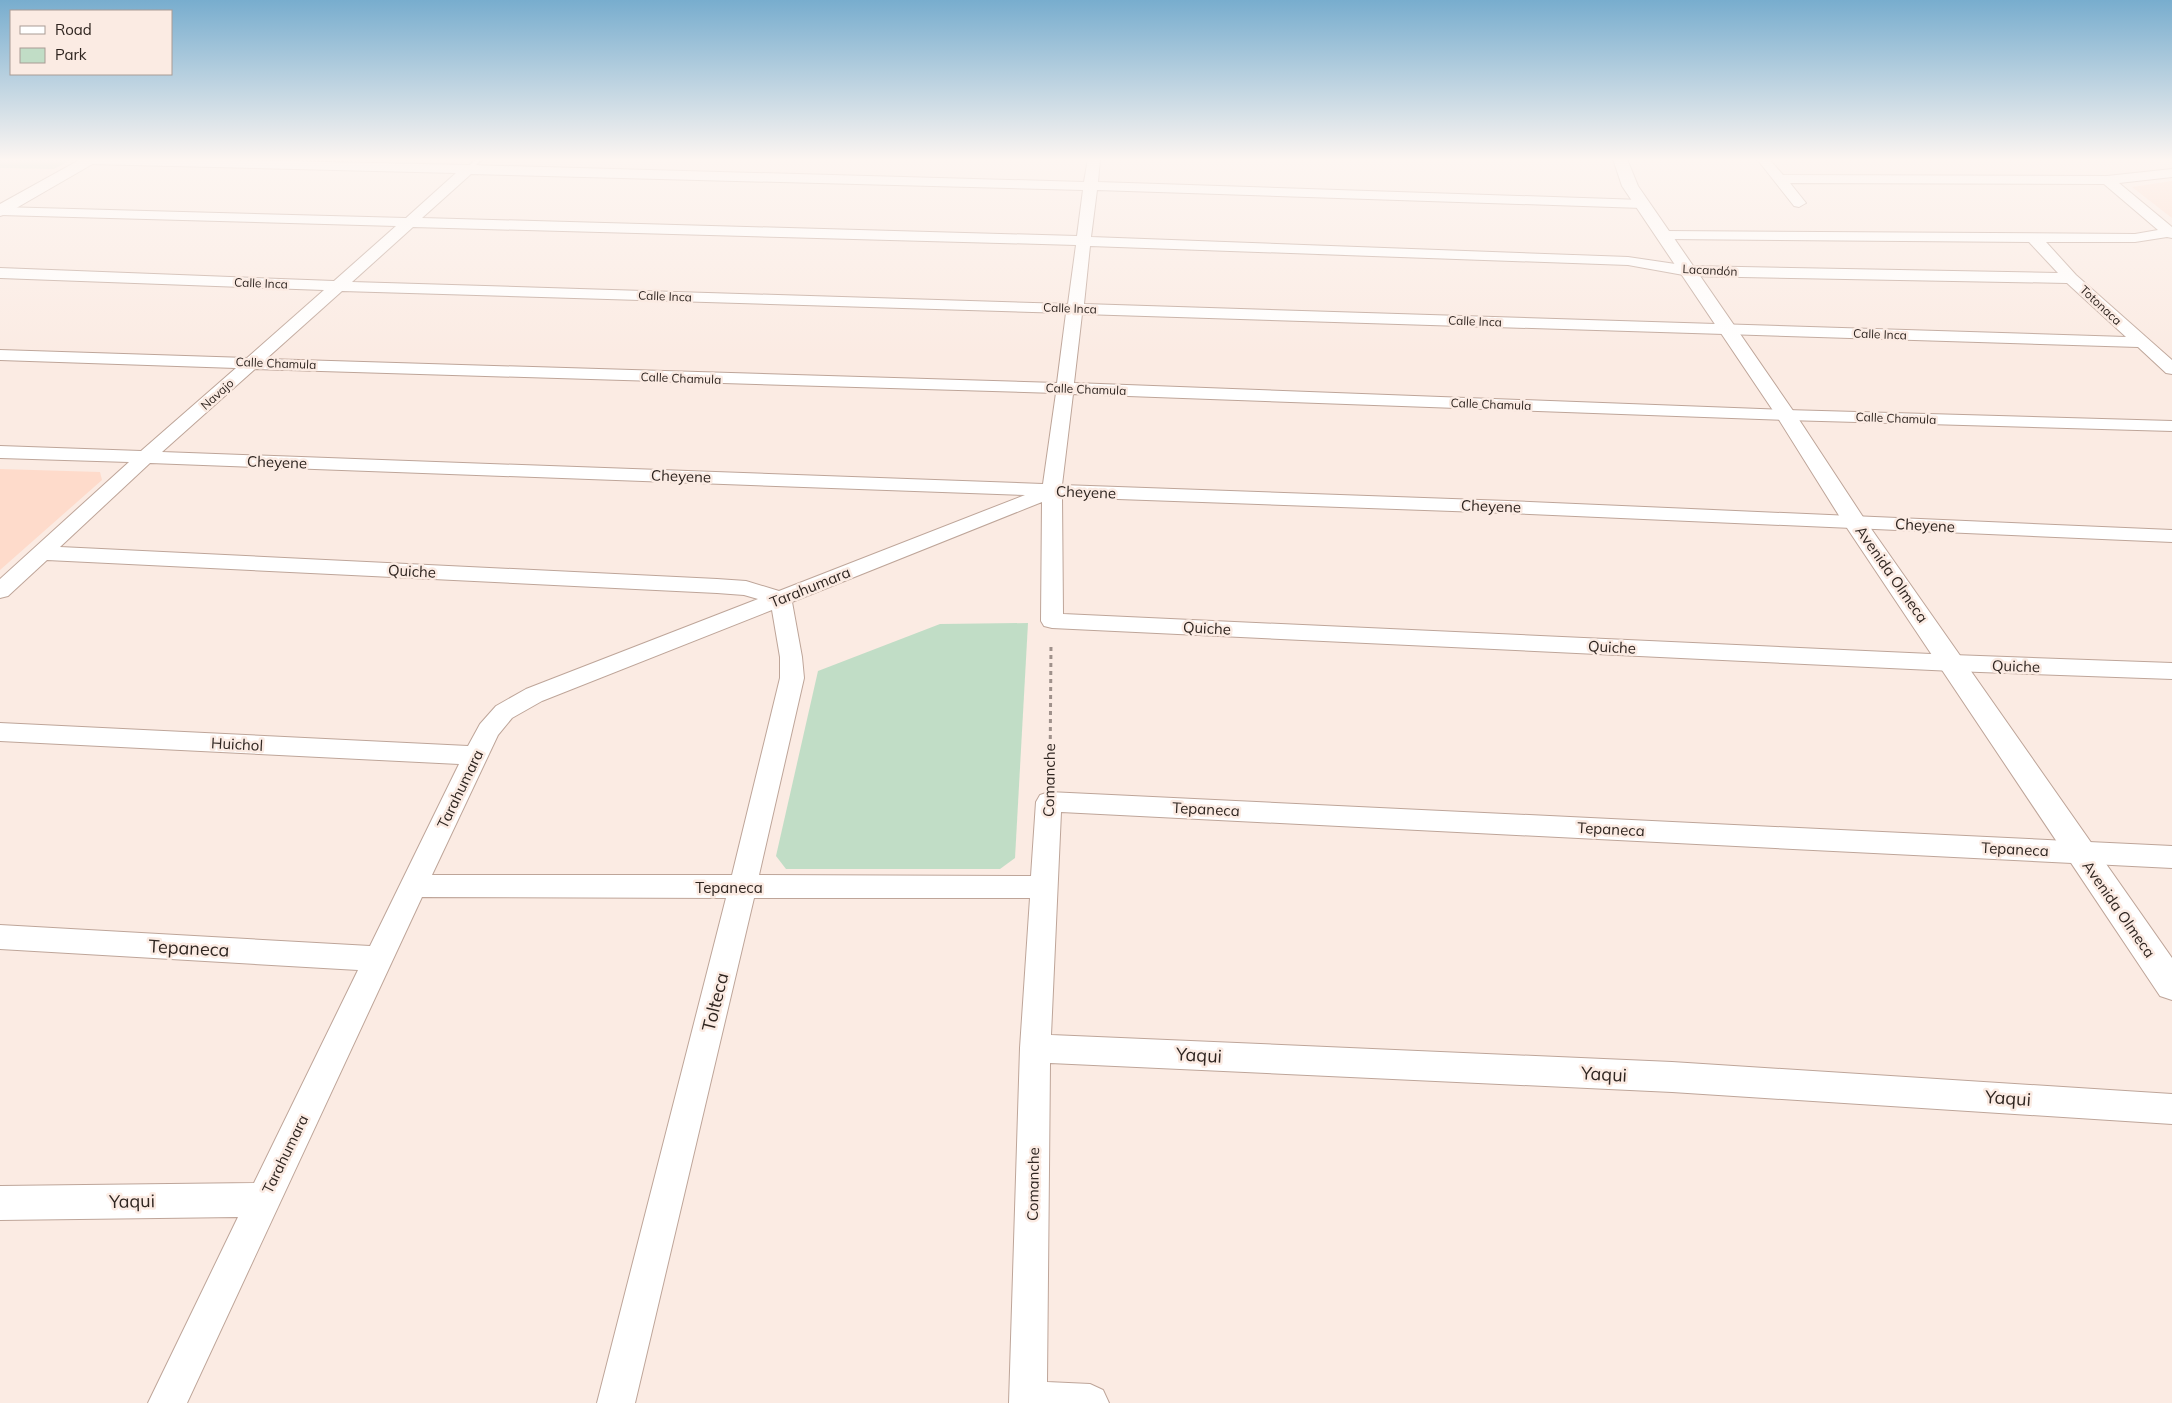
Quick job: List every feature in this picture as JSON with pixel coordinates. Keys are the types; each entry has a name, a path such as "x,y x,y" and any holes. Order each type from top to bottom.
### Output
{"street":[{"name":"Navajo","path":"0,591 146,457 407,224"},
{"name":"Lacandón","path":"497,224 1082,241 1628,261 1689,271 2072,278"},
{"path":"1052,620 1052,491 1085,224"},
{"name":"Avenida Olmeca","path":"1657,224 1727,330 1786,414 1855,522 2172,985"},
{"path":"2162,224 2172,233"},
{"path":"1665,235 2135,238 2172,233"},
{"name":"Totonaca","path":"2033,237 2072,278 2140,342 2172,369"},
{"name":"Calle Inca","path":"0,272 336,286 2140,342"},
{"name":"Calle Chamula","path":"0,355 253,362 682,378 1064,388 2172,426"},
{"name":"Cheyene","path":"0,452 1508,507 2172,536"},
{"name":"Tarahumara","path":"167,1403 475,756 489,730 504,712 534,695 1052,491"},
{"name":"Quiche","path":"42,553 718,586 746,588 781,599"},
{"name":"Tolteca","path":"616,1403 744,887 792,678 791,656 781,599"},
{"name":"Quiche","path":"1052,620 2172,672"},
{"name":"Huichol","path":"0,732 475,756"},
{"name":"Tepaneca","path":"1049,802 2172,857"},
{"name":"Comanche","path":"1028,1401 1036,1048 1049,802"},
{"name":"Tepaneca","path":"413,886 1045,887"},
{"name":"Tepaneca","path":"0,937 379,959"},
{"name":"Yaqui","path":"1036,1048 1672,1077 2172,1109"},
{"name":"Yaqui","path":"0,1203 264,1200"},
{"path":"1028,1401 1090,1403"}],"path":[{"name":"Comanche","path":"1049,802 1052,620"}],"shaded area":[{"path":"0,469 100,472 102,480 0,570"}],"green space":[{"path":"1028,623 1015,858 1000,869 786,869 776,856 818,671 940,624"}]}
